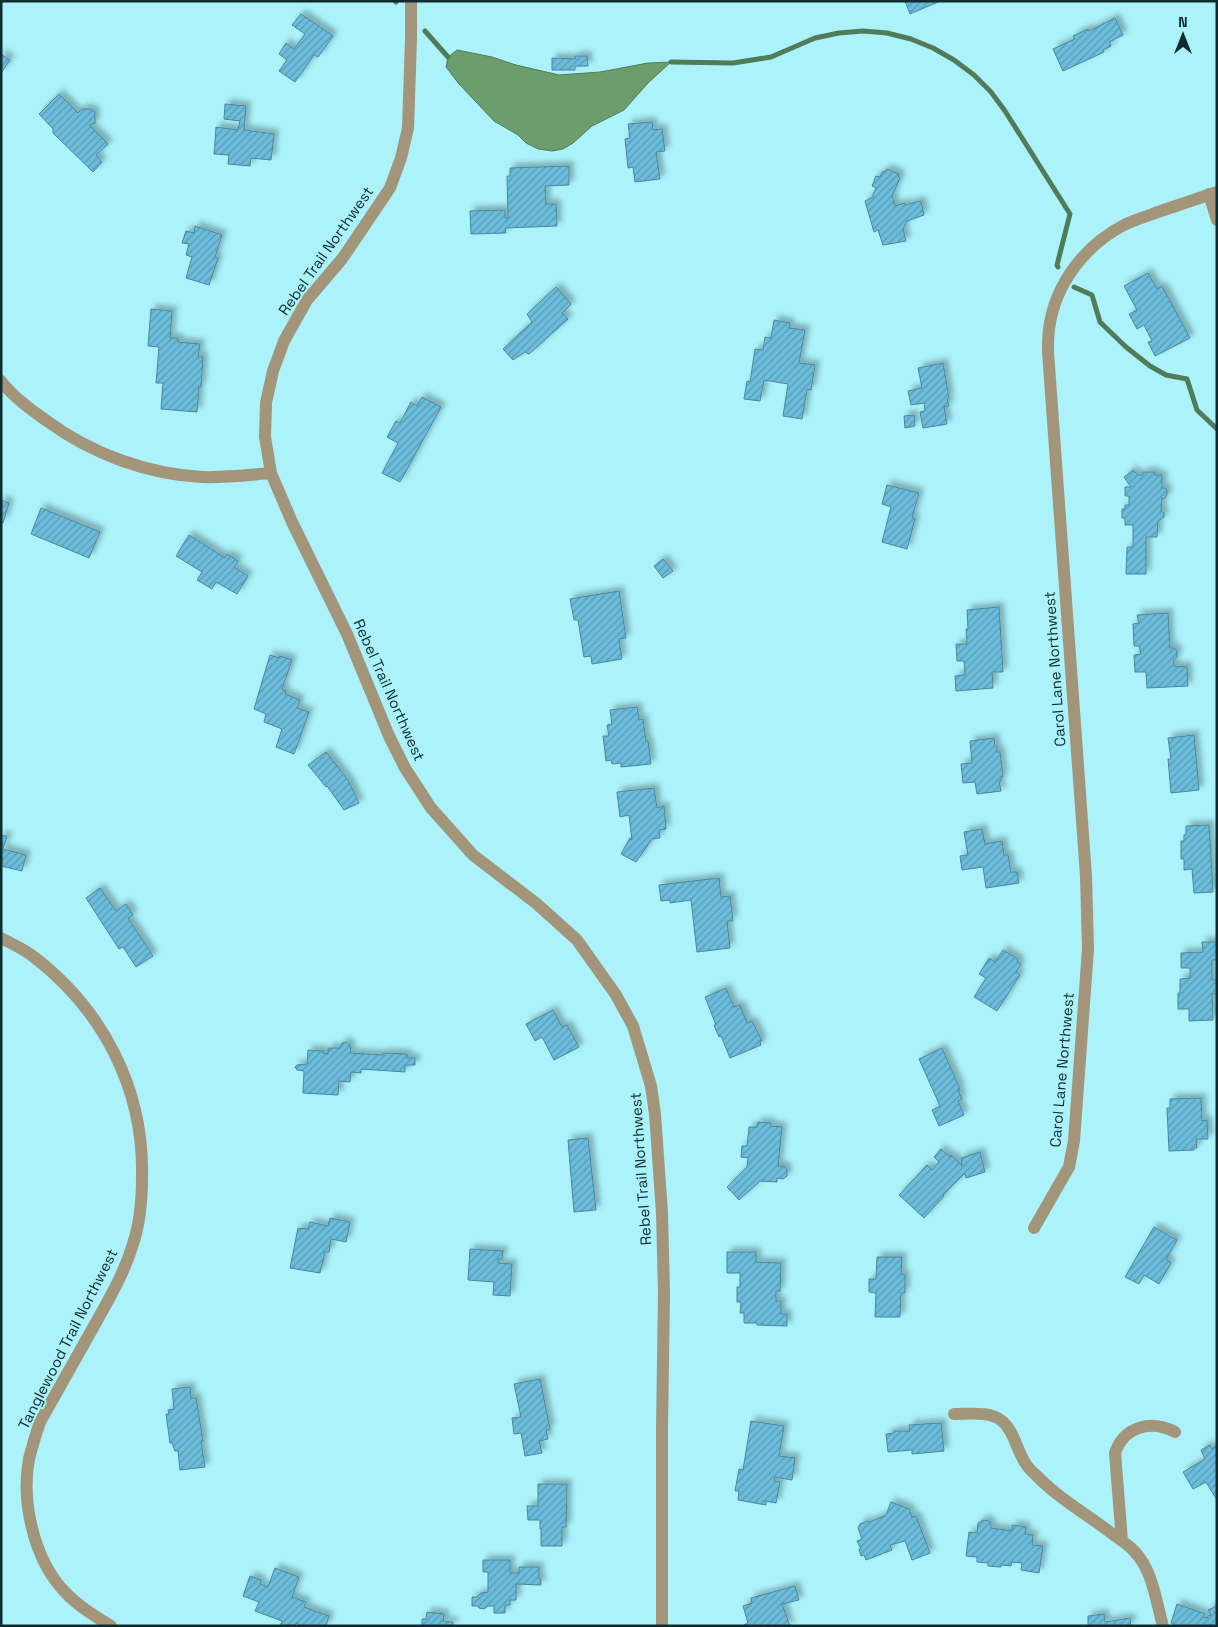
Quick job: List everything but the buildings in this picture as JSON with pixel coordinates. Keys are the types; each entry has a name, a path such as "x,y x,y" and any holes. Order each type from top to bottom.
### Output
{"street":[{"name":"Rebel Trail Northwest","path":"410,1 411,40 408,128 401,158 390,188 342,258 307,300 284,341 273,371 266,403 265,437 271,473 292,522 347,634 389,736 405,768 431,808 473,855 537,904 577,940 616,994 633,1026 651,1086 655,1114 662,1213 664,1293 662,1626"},
{"path":"1213,193 1217,220"},
{"name":"Carol Lane Northwest","path":"1034,1228 1069,1167 1074,1141 1088,948 1086,876 1049,361 1049,328 1056,300 1066,279 1079,260 1094,246 1112,232 1128,223 1213,193"},
{"path":"1,381 34,412 63,433 94,450 128,463 167,473 202,477 271,473"},
{"name":"Tanglewood Trail Northwest","path":"1,938 33,956 64,982 94,1019 119,1060 136,1111 143,1159 142,1194 134,1242 122,1276 40,1422 29,1460 27,1484 28,1504 34,1534 40,1555 50,1574 64,1592 77,1604 111,1626"},
{"path":"954,1414 987,1415 1002,1421 1016,1443 1023,1459 1036,1475 1063,1499 1135,1551 1144,1564 1150,1580 1162,1626"},
{"path":"1122,1541 1115,1453 1118,1443 1128,1433 1143,1426 1153,1426 1174,1432"}],"shaded area":[{"path":"457,50 492,57 559,75 600,72 648,63 671,62 648,83 624,110 592,126 573,143 563,149 552,151 538,149 526,143 518,135 494,121 459,84 446,67 448,57"}],"waterway":[{"path":"425,31 448,57"},
{"path":"671,62 733,63 771,57 815,38 863,31 887,33 911,39 933,48 954,60 974,75 991,92 1070,214 1058,267"},
{"path":"1074,287 1092,295 1100,322 1126,347 1150,366 1166,375 1187,379 1197,410 1217,429"}]}
